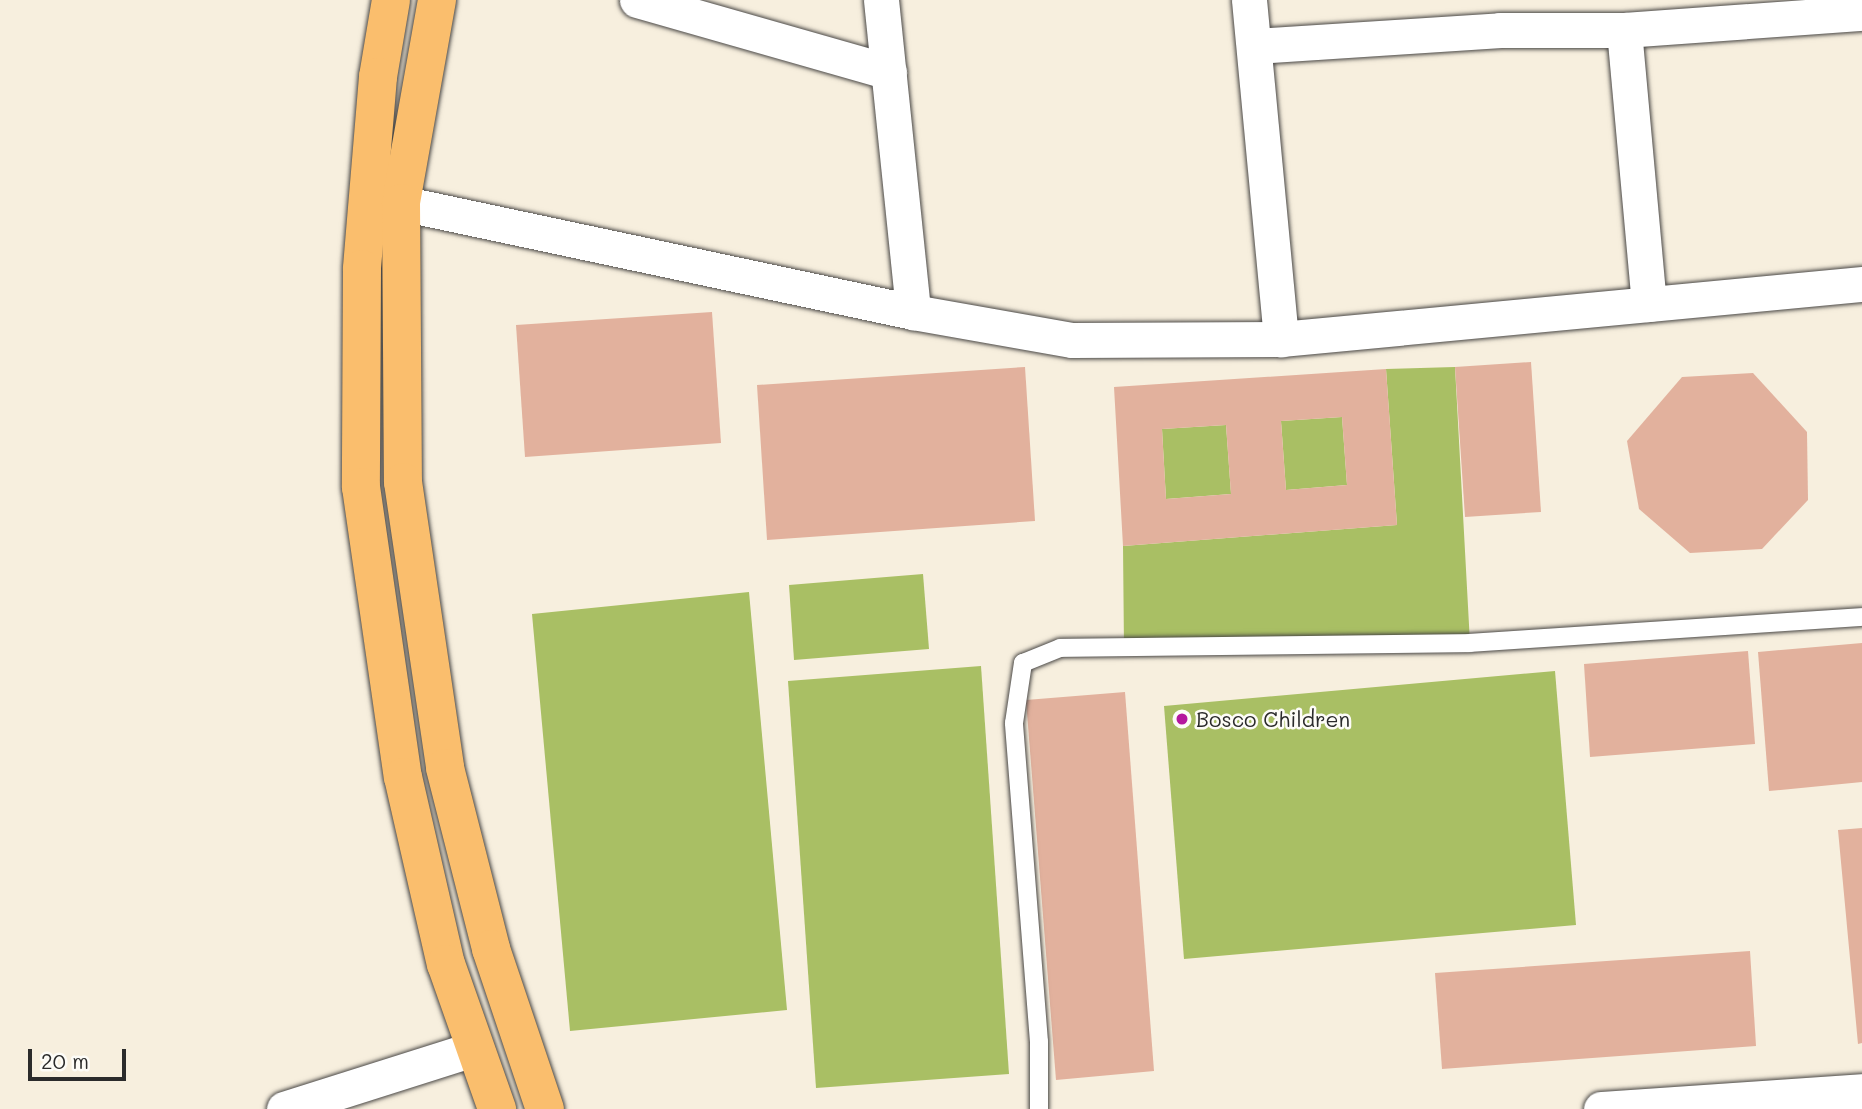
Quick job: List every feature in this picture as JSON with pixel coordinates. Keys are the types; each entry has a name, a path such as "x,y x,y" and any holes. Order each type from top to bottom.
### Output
{"main road":[{"path":"391,0 378,78 362,269 361,487 402,777 446,964 473,1049 497,1109"},
{"path":"437,0 401,203 403,482 445,768 491,949 545,1109"},
{"path":"378,78 423,82"}],"street":[{"path":"637,0 888,72"},
{"path":"881,0 914,312"},
{"path":"1249,0 1281,339"},
{"path":"1255,46 1500,30 1624,30 1736,10 1862,13"},
{"path":"1624,30 1649,304"},
{"path":"401,203 914,312 1072,340 1281,339 1862,284"},
{"path":"284,1109 473,1049"},
{"path":"1601,1109 1862,1091"}],"lane":[{"path":"1039,1109 1039,1042 1014,723 1023,663 1060,648 1469,643 1862,617"}],"green space":[{"path":"1455,367 1470,643 1124,649 1123,546 1397,525 1386,369"},
{"path":"1342,417 1347,485 1286,490 1281,421"},
{"path":"1226,425 1231,494 1166,499 1162,429"},
{"path":"923,574 929,649 794,660 789,585"},
{"path":"749,592 787,1010 570,1031 532,614"},
{"path":"981,666 1009,1074 816,1088 788,681"},
{"path":"1555,671 1576,925 1184,959 1164,706"}],"building":[{"path":"712,312 721,443 525,457 516,325"},
{"path":"1531,362 1541,512 1465,517 1455,367"},
{"path":"1025,367 1035,521 767,540 757,385"},
{"path":"1386,369 1397,525 1123,546 1114,387","holes":["1342,417 1347,485 1286,490 1281,421","1226,425 1231,494 1166,499 1162,429"]},
{"path":"1753,373 1807,432 1808,500 1762,549 1690,553 1639,509 1627,441 1682,377"},
{"path":"1862,643 1862,782 1769,791 1758,652"},
{"path":"1748,651 1755,744 1590,757 1584,664"},
{"path":"1125,692 1154,1071 1056,1080 1026,700"},
{"path":"1862,828 1862,1043 1858,1044 1838,830"},
{"path":"1750,951 1756,1046 1442,1069 1435,973"}],"place":[{"name":"Bosco Children","path":"1182,719"}]}
